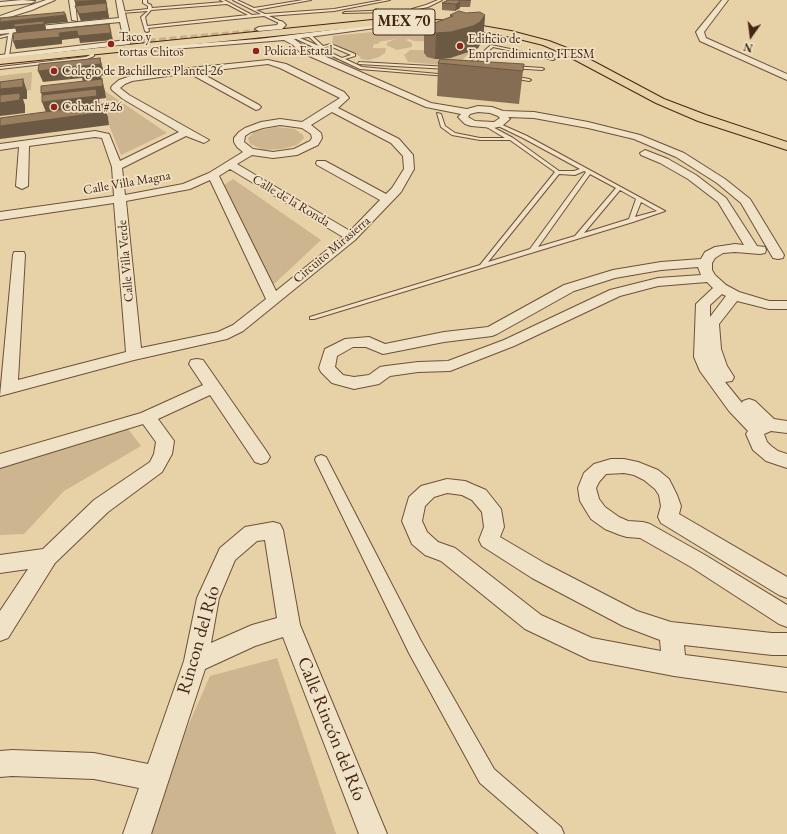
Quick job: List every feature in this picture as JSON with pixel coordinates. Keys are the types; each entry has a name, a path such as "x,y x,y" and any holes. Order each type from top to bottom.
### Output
{"highway":[{"name":"MEX 70","path":"4,54 18,63 92,51 338,26 390,22 454,24 492,30 546,43 568,52 660,101 702,118 787,146"}],"street":[{"path":"0,4 38,0"},
{"path":"0,18 29,12 52,0"},
{"path":"66,17 75,18 72,0"},
{"path":"119,0 128,42"},
{"path":"725,0 700,32 703,39 787,77"},
{"path":"0,32 10,32 122,16"},
{"path":"80,48 273,28 282,26 281,19"},
{"path":"0,24 14,22"},
{"path":"114,49 136,50 259,41 415,22"},
{"path":"288,37 303,50 378,82 439,114 466,116 485,110 497,122"},
{"path":"259,41 280,46 318,61 425,107 466,116 474,124 497,122 557,123 617,131 680,155 721,181 746,201 783,257"},
{"path":"4,54 104,46"},
{"path":"204,140 186,132 126,97 115,88 122,82 131,79 254,62 268,62 283,66 342,94 345,98 332,108 304,125"},
{"path":"350,65 378,82"},
{"path":"190,70 256,107"},
{"name":"Circuito Mirasierra","path":"4,389 134,355 222,336 238,328 351,237 388,200 409,169 408,155 395,141 332,108"},
{"path":"280,122 304,125 316,133 314,143 307,148 286,154 261,154 250,152 242,147 239,142 239,138 248,130 261,125 280,122"},
{"path":"557,123 582,133 623,145"},
{"path":"0,147 95,134 106,136 117,167 186,132"},
{"path":"22,186 24,143"},
{"path":"636,149 664,161 692,177 722,200 752,248"},
{"name":"Calle Villa Magna","path":"0,216 120,199 186,187 213,175 250,152"},
{"path":"664,161 680,155"},
{"path":"321,163 388,200"},
{"name":"Calle de la Ronda","path":"231,165 351,237"},
{"name":"Calle Villa Verde","path":"117,167 134,355"},
{"path":"213,175 273,299"},
{"path":"721,287 705,270 705,263 710,255 720,250 752,248 783,257"},
{"path":"4,389 19,255"},
{"path":"705,263 654,267 613,274 583,283 569,288 492,331 444,337 383,349 369,342 350,342 330,352 327,368 338,379 354,383 373,380 386,371 450,366 509,343 616,293 658,282 721,287 751,301 787,305"},
{"path":"721,287 712,324 713,349 718,368 763,427"},
{"path":"492,331 509,343"},
{"path":"197,364 212,388 262,457"},
{"path":"0,461 147,417 212,388"},
{"path":"0,630 48,557 101,506 156,467 163,454 165,441 147,417"},
{"path":"787,427 763,427 755,434 759,445 772,456 787,460"},
{"path":"321,460 415,647 487,776 554,834"},
{"path":"787,588 740,562 668,517 671,506 668,495 662,484 651,475 638,468 611,466 600,469 591,478 587,488 590,501 598,513 612,523 627,529 643,530 698,560 787,617"},
{"path":"787,644 772,644 671,633 631,619 539,571 489,540 494,527 491,509 479,495 465,488 447,486 428,491 416,502 412,521 419,538 432,549 448,554 533,622 590,648 674,665 787,680"},
{"name":"Rincon del Río","path":"157,779 196,660 208,598 227,554 252,533 273,530 290,625"},
{"path":"0,564 48,557"},
{"path":"196,660 252,636 290,625"},
{"name":"Calle Rincón del Río","path":"290,625 373,834"},
{"path":"671,633 674,665"},
{"path":"0,764 12,763 94,766 157,779 137,834"}],"lane":[{"path":"144,0 145,3 150,6 150,10"},
{"path":"222,0 256,20"},
{"path":"235,0 256,9 265,15 281,19"},
{"path":"240,0 271,17"},
{"path":"256,9 309,0"},
{"path":"250,22 271,17 334,10 388,0"},
{"path":"414,9 427,6 440,0"},
{"path":"122,16 150,10 227,3"},
{"path":"150,10 143,17 147,31 153,32"},
{"path":"344,13 392,11"},
{"path":"146,27 265,15"},
{"path":"0,37 10,32"},
{"path":"4,54 10,32"},
{"path":"308,34 322,47"},
{"path":"288,37 342,59 350,65 361,68 453,75"},
{"path":"317,48 330,45 354,55 342,59"},
{"path":"478,64 469,65 492,46 553,59"},
{"path":"0,68 18,63"},
{"path":"350,65 456,69"},
{"path":"505,67 542,69"},
{"path":"431,74 434,68"},
{"path":"508,76 530,80"},
{"path":"439,114 443,127 454,134 480,140 524,137"},
{"path":"497,122 511,139 558,172 575,173 583,169"},
{"path":"312,318 662,211 497,122"},
{"path":"482,266 558,172"},
{"path":"532,251 589,172"},
{"path":"578,237 619,188"},
{"path":"631,221 639,199"}],"shaded area":[{"path":"383,31 440,32 445,42 414,41 409,39 406,40 412,43 412,47 397,50 386,45 388,42 396,39 378,42 380,44 375,44 373,48 386,48 385,53 379,57 369,60 360,59 361,57 332,43 333,36"},
{"path":"410,50 430,50 435,59 450,58 471,51 458,65 453,66 408,62 404,55"},
{"path":"32,72 31,90 0,94 0,76"},
{"path":"105,91 167,133 121,155 109,125"},
{"path":"276,127 295,129 303,135 304,138 297,145 282,149 264,150 250,144 248,138 254,132"},
{"path":"233,179 321,240 272,286 224,185"},
{"path":"125,425 141,446 64,491 24,534 0,535 0,463"},
{"path":"277,658 336,834 151,834 185,733 210,676"}],"building":[{"path":"75,0 103,0 75,2"},
{"path":"448,0 458,0 460,2 456,4 442,3"},
{"path":"106,3 107,11 79,14 75,6"},
{"path":"459,11 466,13 480,12 485,15 480,22 473,26 451,32 436,33 428,31 424,27 453,16 450,15"},
{"path":"64,12 66,15 0,22 0,18"},
{"path":"44,21 44,24 14,27 14,24"},
{"path":"109,24 111,33 78,36 77,31 59,33 60,37 13,41 14,33"},
{"path":"100,58 101,64 38,71 39,64"},
{"path":"440,59 524,64 523,71 438,63"},
{"path":"100,72 101,76 82,78 82,74"},
{"path":"23,79 23,87 0,89 0,82"},
{"path":"102,79 103,86 41,93 41,86"},
{"path":"96,89 97,96 42,102 42,95"},
{"path":"20,93 20,100 0,103 0,95"},
{"path":"104,104 106,112 0,126 0,118"}],"tunnel":[{"path":"107,46 272,31 282,34 352,68"}],"place":[{"name":"Taco y tortas Chitos","path":"111,44"},
{"name":"Edificio de Emprendimiento ITESM","path":"460,46"},
{"name":"Policia Estatal","path":"256,51"},
{"name":"Colegio de Bachilleres Plantel 26","path":"54,71"},
{"name":"Cobach #26","path":"54,107"}]}
